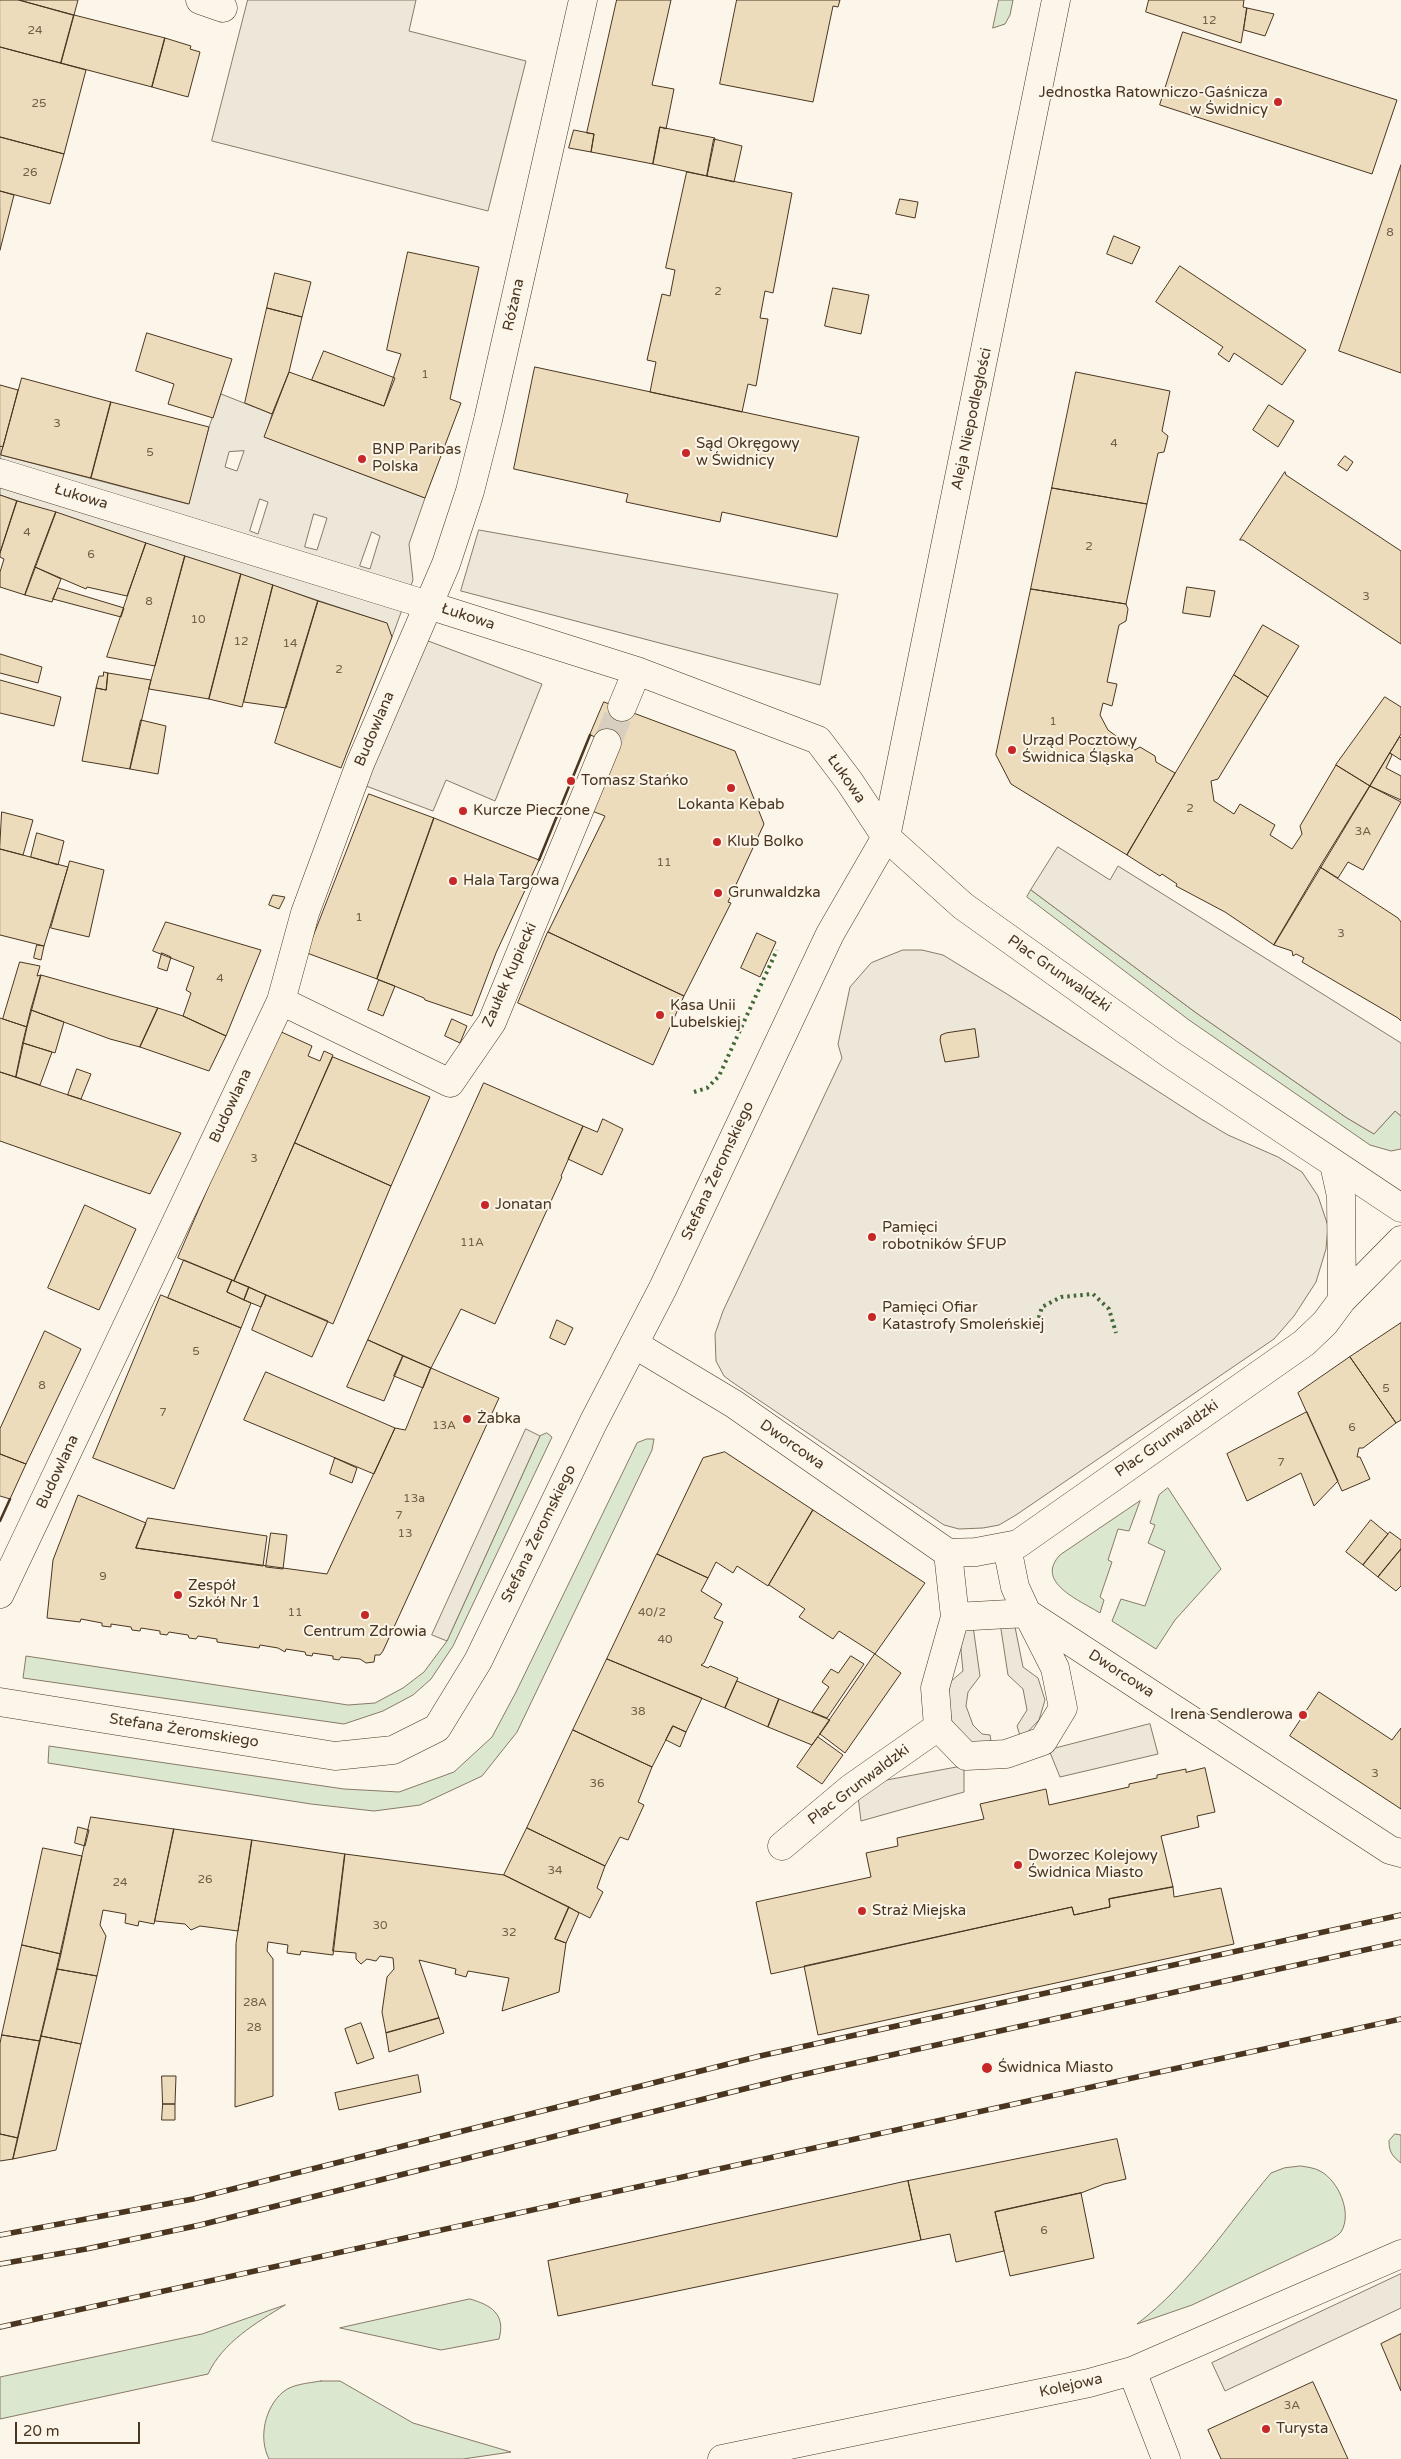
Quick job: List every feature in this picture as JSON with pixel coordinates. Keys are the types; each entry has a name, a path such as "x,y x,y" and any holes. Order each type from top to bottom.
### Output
{"street":[{"name":"Różana","path":"428,604 446,564 473,482 583,0"},
{"name":"Aleja Niepodległości","path":"886,837 1056,0"},
{"name":"Łukowa","path":"0,473 428,604 637,671 818,740 849,781 886,837"},
{"name":"Budowlana","path":"0,1594 281,1002 308,904 360,764 428,604"},
{"path":"622,707 637,671"},
{"name":"Zaułek Kupiecki","path":"281,1002 450,1083 492,1022 607,742"},
{"name":"Stefana Żeromskiego","path":"0,1702 335,1756 393,1750 437,1728 478,1661 663,1288 830,934 886,837"},
{"name":"Plac Grunwaldzki","path":"886,837 963,906 1170,1054 1401,1208"},
{"path":"1334,1164 1342,1196 1342,1300"},
{"name":"Plac Grunwaldzki","path":"948,1553 976,1552 1018,1544 1304,1343 1325,1323 1342,1300 1401,1240"},
{"name":"Dworcowa","path":"634,1344 734,1404 948,1553"},
{"path":"948,1553 954,1617 935,1688 938,1727 966,1756 1006,1754 1042,1741 1063,1708 1055,1668 1015,1587 1007,1547"},
{"path":"954,1617 1027,1613"},
{"name":"Dworcowa","path":"1027,1613 1390,1850 1401,1853"},
{"name":"Plac Grunwaldzki","path":"782,1846 851,1788 938,1727"},
{"name":"Kolejowa","path":"722,2459 1089,2383 1132,2371 1401,2254"},
{"path":"1132,2371 1166,2459"}],"green space":[{"path":"999,0 1013,0 1010,15 1005,24 993,28"},
{"path":"1031,890 1195,1012 1347,1118 1374,1134 1395,1111 1401,1116 1401,1149 1391,1151 1370,1145 1189,1020 1027,897"},
{"path":"547,1433 552,1437 453,1646 431,1679 413,1695 383,1711 344,1724 23,1678 26,1656 348,1705 375,1703 403,1688 424,1672 447,1641 540,1436"},
{"path":"647,1439 654,1439 652,1450 517,1732 482,1776 420,1805 374,1811 311,1804 48,1763 49,1746 344,1789 399,1792 454,1772 492,1737 516,1692 637,1443"},
{"path":"1168,1488 1221,1569 1175,1620 1156,1649 1112,1621 1121,1599 1145,1606 1165,1551 1148,1543 1155,1525 1150,1523 1159,1495"},
{"path":"1140,1501 1129,1531 1118,1529 1108,1560 1112,1562 1100,1597 1104,1600 1100,1613 1062,1589 1052,1574 1053,1565 1060,1555"},
{"path":"1395,2134 1401,2135 1401,2163 1390,2151 1389,2141"},
{"path":"1301,2166 1313,2168 1327,2175 1338,2189 1342,2198 1345,2216 1340,2233 1332,2239 1192,2305 1137,2324 1192,2272 1271,2173 1284,2168"},
{"path":"470,2299 484,2304 495,2312 500,2323 499,2339 441,2350 340,2328"},
{"path":"285,2305 241,2334 222,2352 208,2374 0,2419 0,2377 202,2334"},
{"path":"321,2381 340,2381 413,2423 511,2452 463,2459 269,2459 264,2442 265,2423 277,2398 291,2387"}],"shaded area":[{"path":"248,0 416,0 409,31 526,61 488,211 212,141"},
{"path":"221,394 272,414 265,437 425,498 409,544 413,580 392,637 386,623 0,495 0,446 3,447 1,455 188,504 209,427","holes":["244,451 237,471 225,467 229,452","260,499 268,502 258,534 250,531","314,514 327,518 317,550 305,547","372,532 380,536 370,569 360,566"]},
{"path":"479,530 838,594 820,685 461,591"},
{"path":"423,639 542,684 495,801 446,780 433,811 366,786"},
{"path":"1058,847 1110,880 1118,866 1401,1043 1401,1116 1395,1111 1374,1134 1347,1118 1195,1012 1031,890"},
{"path":"903,950 922,950 943,955 1201,1119 1228,1135 1278,1157 1302,1172 1318,1196 1328,1226 1326,1249 1316,1282 1294,1316 1274,1339 1016,1515 999,1525 983,1528 959,1529 944,1525 732,1382 724,1376 716,1361 715,1334 723,1311 842,1058 838,1044 850,987 871,963"},
{"path":"526,1429 540,1436 447,1641 432,1635"},
{"path":"1014,1622 1023,1667 1038,1678 1045,1700 1039,1720 1021,1739 1017,1726 1027,1710 1023,1689 1008,1675 1000,1623"},
{"path":"973,1626 980,1676 968,1692 966,1706 973,1725 982,1734 990,1735 992,1747 970,1745 953,1725 948,1705 950,1682 963,1671 959,1629"},
{"path":"1150,1724 1158,1754 1060,1777 1049,1750"},
{"path":"964,1766 964,1792 861,1821 858,1796 882,1781"},
{"path":"1401,2274 1401,2308 1225,2391 1212,2363"}],"building":[{"path":"0,0 19,0 74,15 61,63 0,47"},
{"path":"19,0 78,0 74,15"},
{"path":"617,0 671,0 652,85 674,89 666,129 660,127 653,164 591,152 594,134 587,133"},
{"path":"737,0 840,0 838,7 833,6 813,102 720,84"},
{"path":"1149,0 1244,0 1243,7 1247,8 1241,43 1146,12"},
{"path":"1247,8 1274,14 1265,36 1244,30"},
{"path":"74,15 165,38 152,87 61,63"},
{"name":"Jednostka Ratowniczo-Gaśnicza w Świdnicy","path":"1183,32 1397,100 1372,174 1160,105"},
{"path":"165,38 191,46 190,49 200,52 188,97 152,87"},
{"path":"0,47 86,70 64,154 0,137"},
{"path":"660,127 715,138 707,176 653,164"},
{"path":"574,130 594,134 591,152 569,148"},
{"path":"0,137 64,154 50,204 0,191"},
{"path":"714,139 742,146 734,182 707,176"},
{"path":"1401,165 1401,373 1339,351"},
{"path":"687,172 792,193 773,293 765,291 760,318 768,319 756,386 748,384 742,412 650,392 656,362 647,360 662,294 670,296 675,270 666,268"},
{"path":"0,191 14,195 0,250"},
{"path":"900,199 918,202 915,218 896,214"},
{"path":"1114,236 1140,247 1132,264 1107,254"},
{"path":"408,252 479,267 450,399 461,403 425,498 264,437 289,372 384,406 401,354 387,350"},
{"path":"1180,266 1306,350 1282,385 1234,353 1229,362 1218,354 1223,347 1156,302"},
{"path":"275,273 311,282 302,317 267,308"},
{"path":"833,288 869,295 861,334 825,326"},
{"path":"267,308 302,317 289,372 272,414 245,403"},
{"path":"147,333 232,359 213,418 168,404 174,384 136,371"},
{"path":"324,351 395,378 384,406 312,380"},
{"name":"Sąd Okręgowy w Świdnicy","path":"535,367 859,437 837,537 722,512 720,522 626,502 628,494 514,469"},
{"path":"1076,372 1170,391 1162,431 1168,436 1164,452 1158,453 1147,504 1052,488"},
{"path":"22,378 111,402 91,478 1,455"},
{"path":"0,385 18,390 3,447 0,446"},
{"path":"111,402 209,427 189,504 91,478"},
{"path":"1269,405 1294,421 1278,447 1253,430"},
{"path":"1345,456 1353,462 1347,471 1338,465"},
{"path":"1285,472 1286,475 1401,551 1401,644 1243,540 1240,540"},
{"path":"1052,488 1147,504 1126,604 1031,589"},
{"path":"0,495 17,501 0,553"},
{"path":"17,501 56,512 25,595 0,587 0,572 4,559 0,557 0,553"},
{"path":"56,512 146,543 127,596 87,587 86,589 35,567"},
{"path":"146,543 185,556 155,666 107,657"},
{"path":"185,556 241,574 209,699 149,689"},
{"path":"35,567 61,579 52,602 25,595"},
{"path":"241,574 273,585 242,707 209,699"},
{"path":"273,585 318,601 286,708 244,702"},
{"path":"1187,587 1215,591 1210,617 1183,613"},
{"path":"58,588 124,608 121,617 53,599"},
{"path":"1031,589 1126,604 1128,609 1126,621 1119,625 1107,682 1117,684 1112,706 1103,703 1100,715 1108,730 1135,750 1140,747 1155,756 1156,762 1175,773 1127,855 1011,784 996,755"},
{"path":"318,601 387,623 392,637 341,768 275,743"},
{"path":"1263,625 1299,646 1268,697 1234,675"},
{"path":"0,654 42,667 38,683 0,673"},
{"path":"104,672 108,673 106,690 96,688 99,676 103,676"},
{"path":"108,673 151,680 130,769 82,761 96,688 106,690"},
{"path":"1234,675 1268,697 1218,779 1211,781 1214,801 1234,814 1240,804 1275,825 1270,835 1292,849 1302,834 1300,826 1336,765 1370,786 1274,945 1225,912 1176,886 1177,884 1162,874 1160,876 1127,855"},
{"path":"0,680 61,697 54,726 0,713"},
{"path":"1385,697 1401,707 1401,734 1370,786 1336,765"},
{"path":"604,702 735,751 764,824 728,902 731,903 684,996 548,932 605,816 592,811 620,746 590,735"},
{"path":"141,720 166,726 158,774 130,769"},
{"path":"1401,738 1401,760 1390,753"},
{"path":"1390,753 1392,755 1386,768 1401,776 1401,800 1370,786"},
{"path":"1370,786 1401,802 1363,870 1348,862 1338,878 1320,867"},
{"path":"369,794 434,818 377,979 307,953"},
{"path":"2,812 33,820 23,855 0,849"},
{"path":"434,818 539,860 496,953 472,1016 425,1000 377,979"},
{"path":"37,833 64,841 58,865 31,857"},
{"path":"0,849 68,867 44,946 0,935"},
{"path":"70,861 104,870 89,937 51,928"},
{"path":"1320,867 1398,918 1401,922 1401,1021 1302,962 1304,958 1296,954 1293,956 1292,951 1274,945"},
{"path":"273,895 285,897 279,909 269,905"},
{"path":"166,922 261,950 226,1036 183,1016 191,993 186,990 194,967 153,951"},
{"path":"548,932 684,996 653,1065 518,1003"},
{"path":"757,933 776,942 760,977 741,968"},
{"path":"37,945 44,946 41,960 34,958"},
{"path":"162,953 171,957 167,971 158,968"},
{"path":"20,962 40,966 37,976 41,975 27,1027 3,1019"},
{"path":"41,975 158,1008 140,1047 110,1039 31,1010"},
{"path":"379,980 395,986 383,1016 368,1010"},
{"path":"158,1008 183,1016 226,1036 209,1071 140,1047"},
{"path":"31,1010 64,1022 55,1053 23,1043"},
{"path":"0,1018 27,1027 16,1077 0,1072"},
{"path":"452,1019 467,1026 460,1043 445,1036"},
{"path":"975,1029 979,1057 945,1062 940,1040 941,1035"},
{"path":"277,1030 312,1046 308,1056 320,1061 324,1051 333,1055 234,1281 178,1258"},
{"path":"23,1043 52,1052 40,1085 16,1077"},
{"path":"333,1057 430,1097 391,1186 295,1143"},
{"path":"77,1069 91,1074 81,1099 68,1095"},
{"path":"0,1072 181,1133 150,1194 0,1141"},
{"path":"484,1083 583,1126 562,1177 495,1324 461,1309 431,1368 368,1340"},
{"path":"603,1119 623,1129 602,1175 568,1159 583,1126 597,1132"},
{"path":"295,1143 391,1186 333,1324 234,1281"},
{"path":"85,1205 136,1229 99,1310 48,1288"},
{"path":"184,1260 232,1280 227,1292 251,1303 241,1328 168,1298"},
{"path":"232,1280 249,1287 244,1300 227,1292"},
{"path":"249,1287 266,1295 261,1307 244,1300"},
{"path":"161,1295 241,1328 174,1489 93,1458"},
{"path":"266,1295 328,1321 312,1357 252,1330"},
{"path":"557,1320 573,1328 565,1345 550,1338"},
{"path":"1401,1323 1401,1420 1396,1423 1350,1357"},
{"path":"45,1331 81,1349 26,1464 0,1454 0,1429"},
{"path":"368,1340 403,1356 384,1401 347,1387"},
{"path":"403,1356 431,1368 423,1388 394,1376"},
{"path":"1350,1357 1396,1423 1363,1448 1359,1448 1357,1457 1360,1457 1370,1479 1342,1491 1298,1393"},
{"path":"431,1368 499,1398 383,1651 380,1655 375,1655 374,1662 366,1663 360,1659 341,1657 339,1660 333,1659 333,1656 313,1653 312,1656 306,1655 305,1652 286,1649 285,1652 278,1648 260,1645 259,1648 217,1642 217,1639 198,1636 196,1639 189,1638 188,1635 169,1632 167,1635 160,1634 160,1631 141,1628 140,1631 132,1630 131,1627 111,1624 111,1627 102,1626 102,1623 81,1619 80,1622 47,1618 53,1560 78,1495 146,1523 136,1548 327,1574 395,1428 405,1430"},
{"path":"266,1372 395,1428 374,1474 244,1420"},
{"path":"1307,1412 1338,1481 1314,1506 1301,1473 1247,1501 1227,1454"},
{"path":"725,1452 813,1510 768,1586 737,1566 733,1573 716,1562 708,1578 657,1554 703,1458"},
{"path":"0,1454 26,1464 10,1499 0,1496"},
{"path":"335,1458 357,1468 352,1483 330,1474"},
{"path":"813,1510 925,1583 875,1654 839,1631 833,1639 799,1617 805,1609 769,1585"},
{"path":"148,1518 267,1536 263,1566 136,1548"},
{"path":"1371,1520 1388,1534 1363,1565 1346,1552"},
{"path":"1390,1532 1401,1540 1401,1549 1378,1577 1363,1565"},
{"path":"271,1533 287,1535 283,1569 266,1567"},
{"path":"1401,1549 1401,1586 1396,1591 1378,1577"},
{"path":"657,1554 708,1578 701,1591 722,1604 714,1618 723,1622 704,1663 701,1665 708,1668 710,1666 738,1678 725,1708 607,1659"},
{"path":"875,1654 901,1673 845,1753 820,1734"},
{"path":"851,1656 864,1664 827,1718 812,1712 829,1687 822,1682 831,1669 838,1673"},
{"path":"607,1659 702,1698 686,1732 673,1726 652,1767 573,1730"},
{"path":"737,1681 779,1699 768,1727 725,1708"},
{"path":"1319,1692 1392,1740 1401,1728 1401,1809 1290,1736"},
{"path":"779,1699 830,1720 812,1745 768,1727"},
{"path":"673,1726 686,1732 680,1747 666,1740"},
{"path":"573,1730 652,1767 638,1802 644,1805 628,1840 620,1837 605,1866 527,1828"},
{"path":"818,1737 843,1755 822,1784 797,1767"},
{"name":"Dworzec Kolejowy Świdnica Miasto","path":"1205,1768 1215,1812 1197,1816 1199,1827 1161,1836 1173,1887 1109,1899 1110,1907 1074,1915 1072,1907 771,1974 756,1902 871,1877 866,1853 898,1846 897,1838 984,1819 980,1804 1046,1789 1049,1805 1129,1787 1129,1784 1157,1778 1157,1775 1186,1769 1186,1772"},
{"path":"91,1817 174,1829 154,1924 139,1921 138,1926 125,1923 126,1914 103,1910 100,1925 106,1936 97,1976 57,1969"},
{"path":"78,1827 89,1830 85,1846 75,1843"},
{"path":"527,1828 605,1866 597,1888 603,1892 590,1918 504,1875"},
{"path":"174,1829 252,1840 238,1931 200,1926 191,1930 185,1924 155,1921"},
{"path":"252,1840 345,1854 333,1955 301,1951 300,1955 287,1953 288,1945 268,1942 267,1951 273,1959 273,2096 235,2107 236,1944"},
{"path":"43,1848 82,1856 61,1954 22,1945"},
{"path":"345,1854 504,1875 569,1907 555,1939 566,1943 559,1992 502,2011 509,1978 468,1971 466,1977 455,1974 456,1969 419,1960 439,2018 386,2033 382,2012 387,1977 394,1969 393,1958 380,1956 376,1961 367,1959 361,1964 356,1959 356,1953 333,1951"},
{"path":"1173,1887 1174,1897 1221,1888 1234,1944 818,2035 804,1966 1072,1907 1074,1915 1110,1907 1109,1899"},
{"path":"569,1907 579,1913 566,1943 555,1939"},
{"path":"22,1945 61,1954 40,2041 2,2035"},
{"path":"57,1969 97,1976 81,2044 41,2036"},
{"path":"439,2018 444,2033 389,2052 386,2033"},
{"path":"361,2023 374,2058 357,2064 345,2029"},
{"path":"2,2035 40,2041 18,2138 0,2134 0,2044"},
{"path":"41,2036 81,2044 56,2150 13,2159"},
{"path":"418,2075 421,2092 339,2110 335,2093"},
{"path":"162,2076 176,2076 175,2104 163,2104"},
{"path":"163,2104 175,2104 175,2120 162,2120"},
{"path":"0,2134 18,2138 13,2159 0,2161"},
{"path":"1117,2139 1126,2179 1104,2184 1081,2193 995,2212 1004,2251 956,2262 950,2234 921,2240 908,2181"},
{"path":"908,2181 921,2240 558,2316 548,2261"},
{"path":"1081,2193 1094,2258 1010,2276 995,2212"},
{"path":"1401,2334 1401,2391 1381,2344"},
{"path":"1313,2382 1348,2459 1221,2459 1208,2430"}],"tunnel":[{"path":"607,743 622,707"}],"railway":[{"path":"0,2235 193,2199 760,2056 1401,1915"},
{"path":"0,2264 86,2249 200,2225 792,2077 1401,1942"},
{"path":"0,2327 1401,2019"}],"hedge":[{"path":"694,1092 707,1088 719,1076 777,950"},
{"path":"1037,1324 1042,1307 1061,1297 1093,1294 1109,1309 1116,1333"}],"wall":[{"path":"539,860 590,735"},
{"path":"0,1521 10,1499"}],"place":[{"name":"Jednostka Ratowniczo-Gaśnicza w Świdnicy","path":"1278,102"},
{"name":"Sąd Okręgowy w Świdnicy","path":"686,453"},
{"name":"BNP Paribas Polska","path":"362,459"},
{"name":"Urząd Pocztowy Świdnica Śląska","path":"1012,750"},
{"name":"Tomasz Stańko","path":"571,781"},
{"name":"Lokanta Kebab","path":"731,788"},
{"name":"Kurcze Pieczone","path":"463,811"},
{"name":"Klub Bolko","path":"717,842"},
{"name":"Hala Targowa","path":"453,881"},
{"name":"Grunwaldzka","path":"718,893"},
{"name":"Kasa Unii Lubelskiej","path":"660,1015"},
{"name":"Jonatan","path":"485,1205"},
{"name":"Pamięci robotników ŚFUP","path":"872,1237"},
{"name":"Pamięci Ofiar Katastrofy Smoleńskiej","path":"872,1317"},
{"name":"Żabka","path":"467,1419"},
{"name":"Zespół Szkół Nr 1","path":"178,1595"},
{"name":"Centrum Zdrowia","path":"365,1615"},
{"name":"Irena Sendlerowa","path":"1303,1715"},
{"name":"Dworzec Kolejowy Świdnica Miasto","path":"1018,1865"},
{"name":"Straż Miejska","path":"862,1911"},
{"name":"Świdnica Miasto","path":"987,2068"},
{"name":"Turysta","path":"1266,2429"}]}
